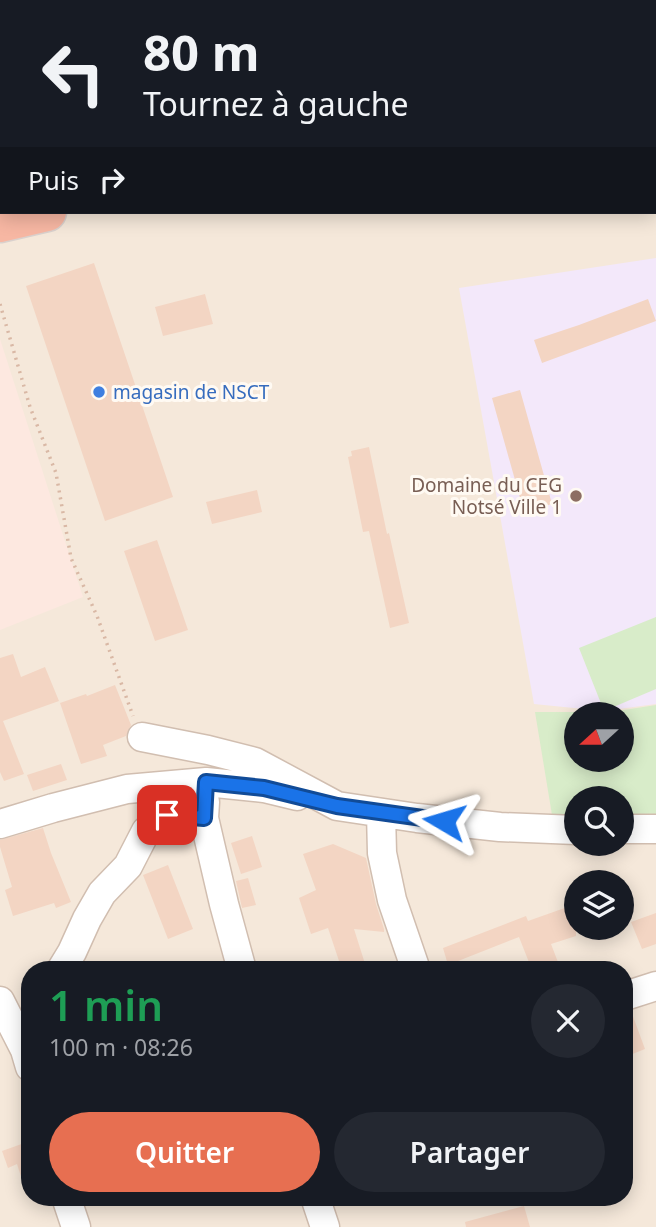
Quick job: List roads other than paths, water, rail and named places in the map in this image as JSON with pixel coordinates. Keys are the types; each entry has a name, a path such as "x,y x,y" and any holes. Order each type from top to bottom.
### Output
{"highway":[{"path":"0,223 38,214"}],"street":[{"path":"142,737 255,762 337,806"},
{"path":"208,750 204,818 240,961"},
{"path":"0,824 127,789 206,782 264,788 337,806 381,813 500,827 564,830"},
{"path":"381,813 382,853 393,900 413,961"},
{"path":"66,961 102,893 128,866 146,831 167,815 204,818"},
{"path":"634,829 656,829"},
{"path":"633,993 656,986"},
{"path":"0,1001 21,1038"},
{"path":"69,1206 76,1227"},
{"path":"318,1206 325,1227"}],"place":[{"name":"magasin de NSCT","path":"99,392"},
{"name":"Domaine du CEG Notsé Ville 1","path":"576,496"}]}
